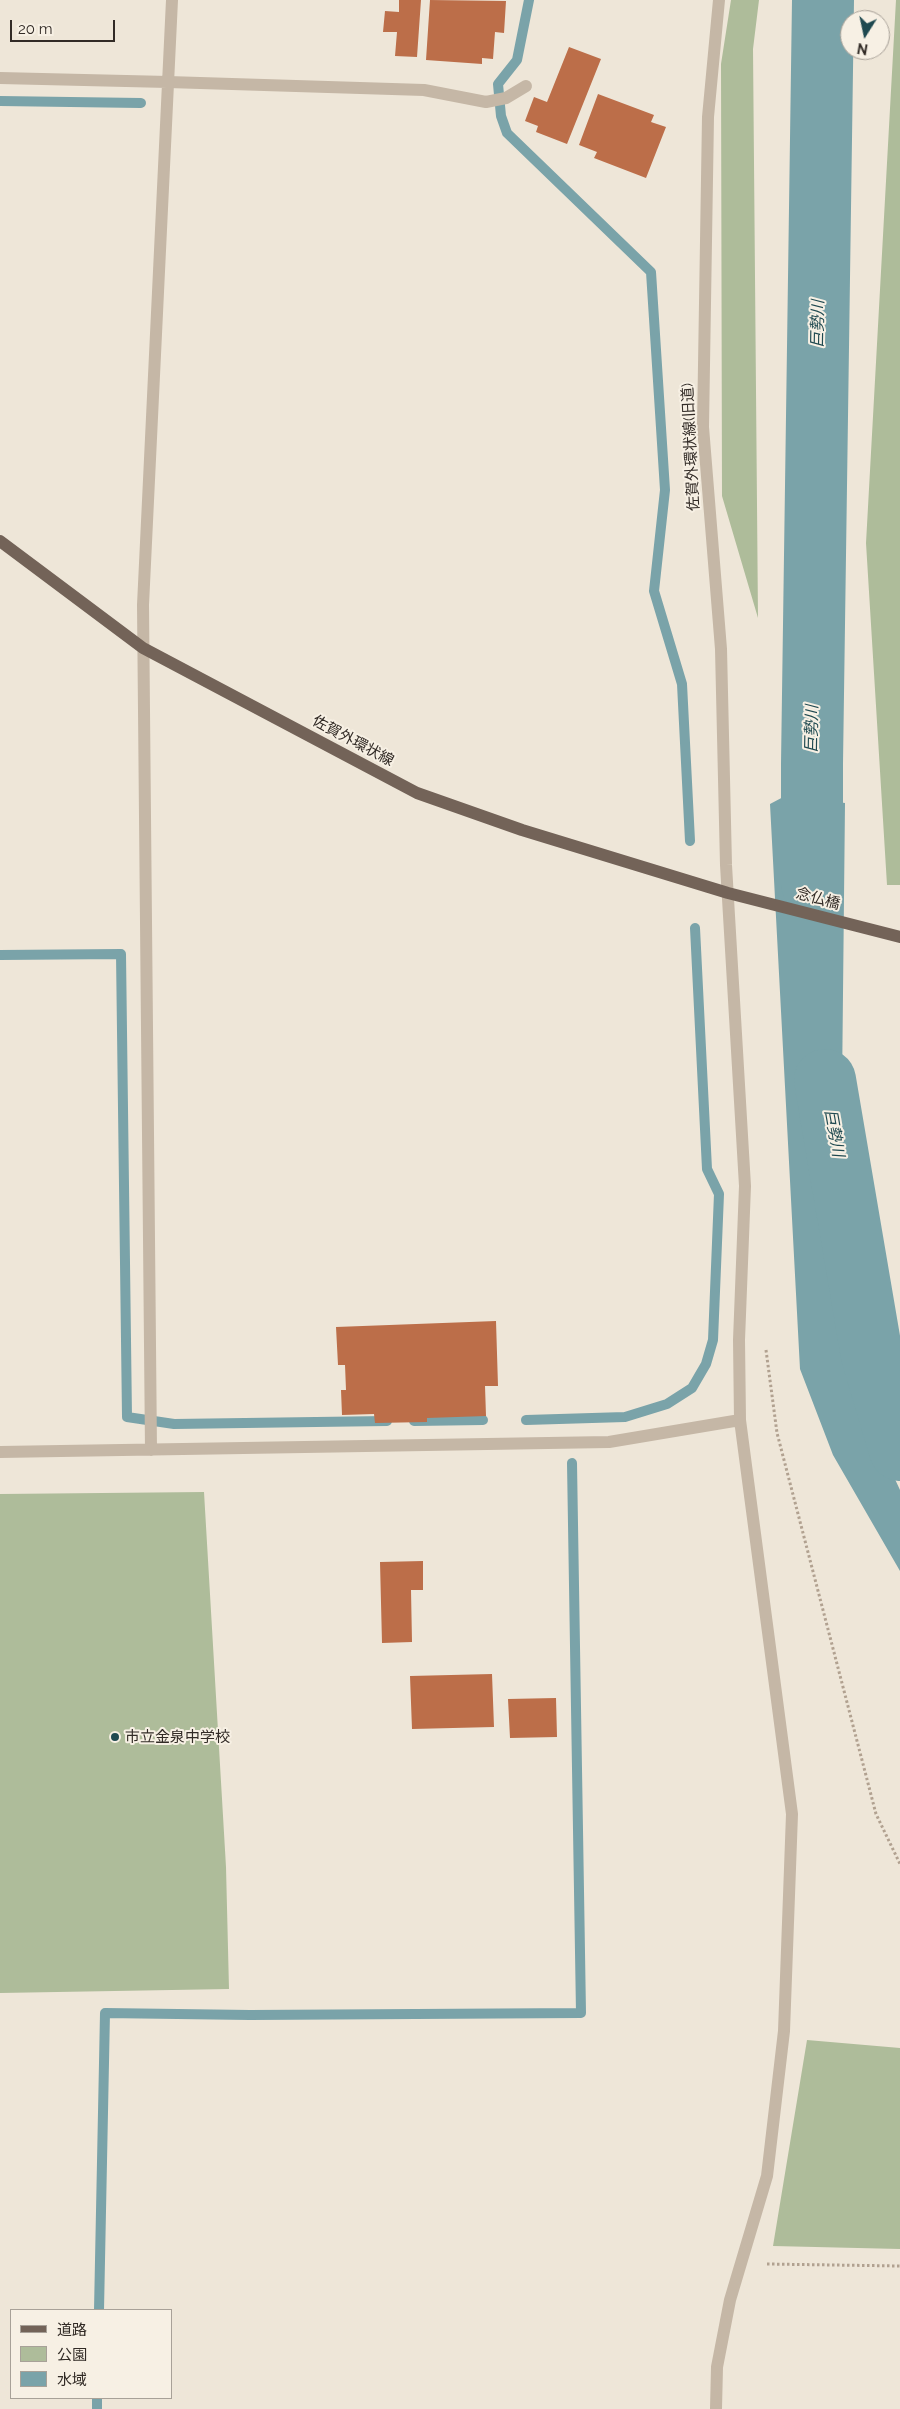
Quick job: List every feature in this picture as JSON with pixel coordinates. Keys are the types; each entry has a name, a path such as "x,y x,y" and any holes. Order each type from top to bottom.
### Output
{"main road":[{"name":"佐賀外環状線","path":"0,540 144,648 417,793 522,830 728,893"},
{"name":"念仏橋","path":"728,893 900,937"}],"street":[{"path":"151,1443 143,605 172,0"},
{"name":"佐賀外環状線(旧道)","path":"716,2409 717,2367 730,2300 767,2176 784,2032 792,1814 740,1420 739,1340 745,1186 728,893 721,649 703,427 708,117 719,0"},
{"path":"0,78 424,90 486,102 506,98 526,86"},
{"path":"0,1452 151,1443 609,1442 740,1420"}],"path":[{"path":"765,1344 777,1433 876,1814 900,1864"},
{"path":"741,2264 900,2266"}],"green space":[{"path":"731,0 759,0 753,49 758,618 722,496 721,64"},
{"path":"896,0 900,0 900,885 887,885 866,543"},
{"name":"市立金泉中学校","path":"204,1492 226,1867 229,1989 0,1993 0,1494"},
{"path":"807,2040 900,2048 900,2249 773,2246"}],"water":[{"path":"787,795 845,803 842,1088 850,1112 839,1168 845,1344 859,1401 900,1490 900,1571 833,1455 800,1369 770,804"}],"building":[{"path":"399,0 421,0 417,57 395,56 397,32 383,32 385,11 399,12"},
{"path":"430,0 506,1 504,33 495,32 493,59 482,58 482,64 426,60"},
{"path":"569,47 601,59 567,144 536,132 538,126 525,121 534,97 547,102"},
{"path":"598,94 654,115 651,122 666,127 646,178 594,158 597,152 579,145"},
{"path":"496,1321 498,1386 485,1386 486,1416 427,1418 427,1422 375,1423 374,1414 342,1415 341,1390 346,1390 345,1365 338,1365 336,1327"},
{"path":"423,1561 423,1590 411,1590 412,1642 382,1643 380,1562"},
{"path":"492,1674 494,1727 412,1729 410,1676"},
{"path":"556,1698 557,1737 510,1738 508,1699"}],"waterway":[{"path":"529,0 517,60 498,84 501,116 507,133 651,272 665,490 654,591 682,684 690,841"},
{"name":"巨勢川","path":"812,884 812,763 823,0"},
{"path":"0,101 141,103"},
{"path":"526,1420 625,1417 667,1404 692,1388 706,1364 713,1340 719,1194 707,1169 695,928"},
{"path":"0,955 121,954 127,1417 174,1424 387,1421"},
{"name":"巨勢川","path":"825,1080 872,1356 900,1450"},
{"path":"414,1421 483,1420"},
{"path":"99,2309 105,2013 250,2015 581,2013 572,1463"},
{"path":"97,2399 97,2409"}],"place":[{"name":"市立金泉中学校","path":"115,1737"}]}
